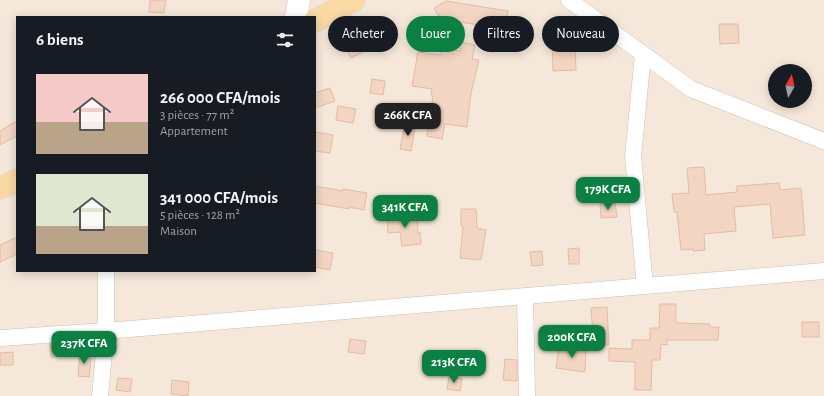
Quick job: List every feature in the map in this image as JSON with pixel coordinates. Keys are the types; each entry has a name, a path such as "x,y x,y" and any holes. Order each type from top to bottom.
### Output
{"main road":[{"path":"316,20 354,0"},
{"path":"0,188 16,180"}],"street":[{"path":"296,16 299,0"},
{"path":"569,0 691,89 824,141"},
{"path":"643,54 633,157 645,286"},
{"path":"0,338 106,331 824,271"},
{"path":"100,396 106,331 106,272"},
{"path":"525,296 527,396"}],"shaded area":[{"path":"0,0 824,0 824,396 0,396"}],"building":[{"path":"150,0 166,0 164,13 149,12"},
{"path":"446,1 508,11 507,16 473,16 473,24 465,23 465,16 438,16 434,8"},
{"path":"719,24 738,24 739,43 720,44"},
{"path":"465,43 473,45 472,59 479,60 471,93 467,127 445,124 442,139 427,136 433,96 431,95 432,89 412,86 418,52 440,55 440,52 465,52"},
{"path":"348,52 363,52 351,58"},
{"path":"552,52 575,52 576,70 553,71"},
{"path":"372,79 385,81 383,95 370,93"},
{"path":"330,88 335,101 316,108 316,93"},
{"path":"338,106 356,109 353,123 336,120"},
{"path":"16,122 16,137 0,145 0,131"},
{"path":"405,123 416,124 411,151 400,149"},
{"path":"316,132 333,135 330,153 316,151"},
{"path":"704,167 706,195 737,192 737,186 779,183 780,190 801,188 805,235 773,238 770,204 734,207 736,231 704,234 705,250 681,250 677,212 674,212 672,194 689,193 687,168"},
{"path":"316,186 367,193 364,210 349,207 349,209 316,203"},
{"path":"615,203 617,217 601,218 600,204"},
{"path":"461,209 476,209 477,228 486,230 481,260 460,258 463,226 461,226"},
{"path":"417,215 418,233 420,232 421,244 402,246 400,232 388,233 387,218"},
{"path":"16,237 16,254 0,262 0,245"},
{"path":"579,248 579,264 569,264 568,249"},
{"path":"316,250 333,253 330,270 316,267"},
{"path":"542,251 543,265 532,266 530,252"},
{"path":"660,304 676,304 676,323 710,324 710,327 719,327 718,340 667,340 667,345 661,344 660,360 652,360 651,390 635,390 635,362 609,361 609,348 632,349 632,340 650,340 650,328 659,328"},
{"path":"607,307 609,345 588,346 587,335 593,334 591,308"},
{"path":"802,322 819,322 819,337 802,337"},
{"path":"350,339 366,341 364,354 348,352"},
{"path":"69,343 70,356 51,357 50,344"},
{"path":"559,347 586,348 585,372 556,368"},
{"path":"80,350 91,359 89,377 78,376"},
{"path":"13,352 13,365 0,365 0,353"},
{"path":"505,359 517,360 517,381 503,380"},
{"path":"449,377 462,379 460,391 447,389"},
{"path":"118,378 132,379 130,392 116,390"},
{"path":"172,380 189,382 188,396 171,394"}]}
